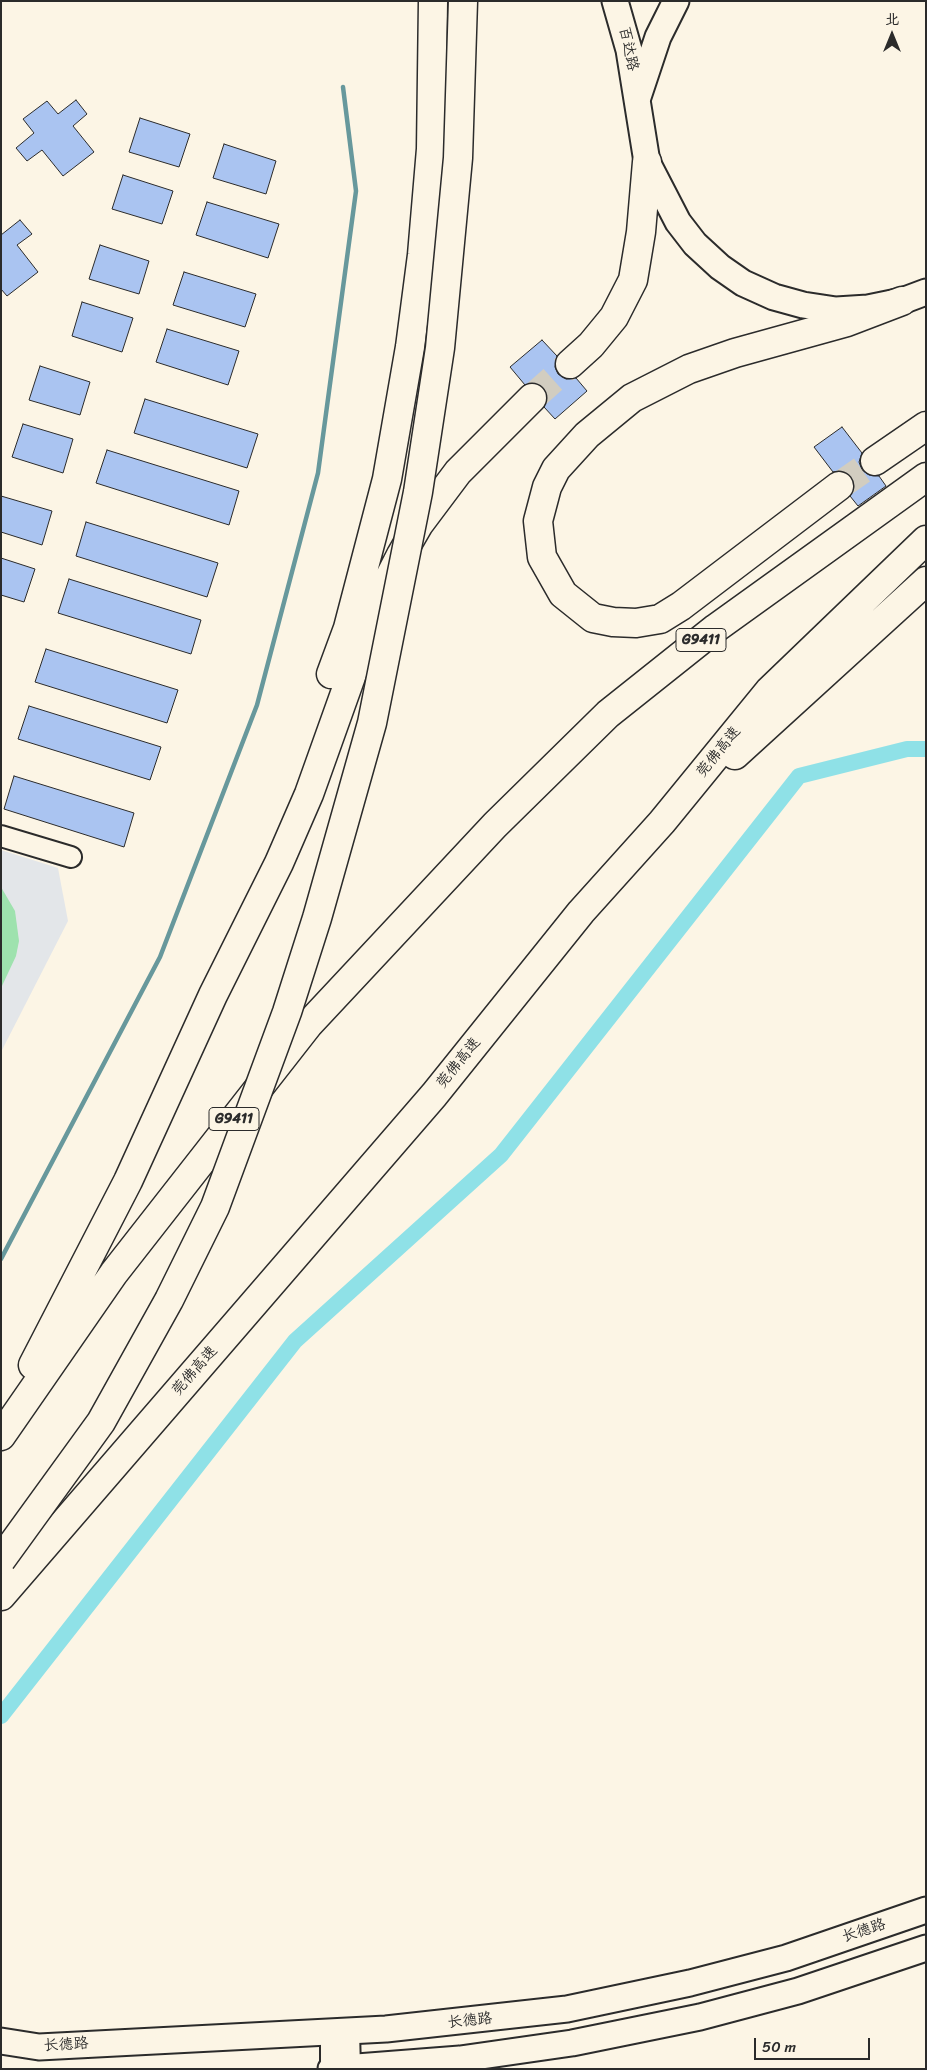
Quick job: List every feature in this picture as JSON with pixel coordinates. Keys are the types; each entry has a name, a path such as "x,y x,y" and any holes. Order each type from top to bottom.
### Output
{"highway":[{"path":"213,995 270,849 348,628 387,479 410,348 422,255 430,149 433,1"},
{"path":"1,1560 101,1422 169,1300 207,1224 246,1129 317,918 372,723 418,492 440,348 458,158 463,1"},
{"path":"570,364 591,345 614,317 633,280 641,232 647,162"},
{"path":"839,486 681,606 660,619 636,623 614,622 593,618 563,594 542,557 538,521 547,487 556,470 587,435 632,398 689,369 735,353 847,322 914,296"},
{"path":"1,1420 33,1365 128,1181 213,995 279,863 309,794 380,598 401,555 419,524 458,472 532,398"},
{"path":"875,461 926,426"},
{"name":"G9411","path":"1,1436 114,1273 308,1025 495,825 608,714 716,628 926,476"},
{"name":"莞佛高速","path":"1,1596 434,1095 581,912 662,822 769,691 926,540"},
{"path":"662,822 926,581"}],"main road":[{"name":"百达路","path":"616,1 622,19 638,97 647,162 665,200 689,237 720,267 743,283 774,297 803,305 836,310 868,308 914,296"},
{"path":"638,97 658,37 676,1"},
{"name":"长德路","path":"1,2041 39,2047 340,2031 448,2024 567,2009 690,1983 786,1958 926,1910"},
{"path":"343,2068 460,2059 572,2043 700,2018 798,1991 926,1948"},
{"path":"1,2048 39,2047"},
{"path":"433,2069 460,2059"}],"street":[{"path":"1,836 71,857"},
{"path":"340,2031 343,2068"}],"shaded area":[{"path":"1,850 58,868 68,921 1,1052"}],"green space":[{"path":"1,887 15,911 19,941 16,956 1,988"}],"building":[{"path":"76,100 87,114 73,126 94,152 63,176 42,150 27,161 16,148 34,133 23,119 47,101 58,114"},
{"path":"140,118 190,134 179,167 129,152"},
{"path":"224,144 276,161 266,194 213,178"},
{"path":"123,175 173,191 162,224 112,209"},
{"path":"207,202 279,224 268,258 196,235"},
{"path":"20,220 32,234 17,245 38,272 7,296 1,289 1,235"},
{"path":"100,245 149,261 139,294 89,279"},
{"path":"184,272 256,294 245,327 173,305"},
{"path":"82,302 133,318 122,352 72,336"},
{"path":"167,329 239,351 228,385 156,362"},
{"path":"542,340 557,356 555,367 558,374 566,379 576,378 587,391 555,419 544,407 547,394 543,387 536,383 525,385 510,367"},
{"path":"40,366 90,382 80,415 29,400"},
{"path":"145,399 258,434 247,468 134,433"},
{"path":"23,424 73,439 63,473 12,457"},
{"path":"842,427 862,453 859,462 862,470 869,475 879,476 886,486 858,506 850,496 854,485 852,477 845,471 833,472 814,447"},
{"path":"107,450 239,491 229,525 96,483"},
{"path":"1,496 52,511 42,545 1,532"},
{"path":"86,522 218,563 207,597 76,556"},
{"path":"1,558 35,569 24,602 1,595"},
{"path":"69,579 201,620 191,654 58,613"},
{"path":"46,649 178,690 167,723 35,682"},
{"path":"29,706 161,747 150,780 18,739"},
{"path":"14,776 134,813 124,847 4,809"}],"waterway":[{"path":"1,1259 160,957 257,705 318,473 356,191 343,87"},
{"path":"1,1716 295,1341 501,1155 799,776 907,749 926,749"}],"tunnel":[{"path":"532,398 570,364"},
{"path":"839,486 875,461"}]}
